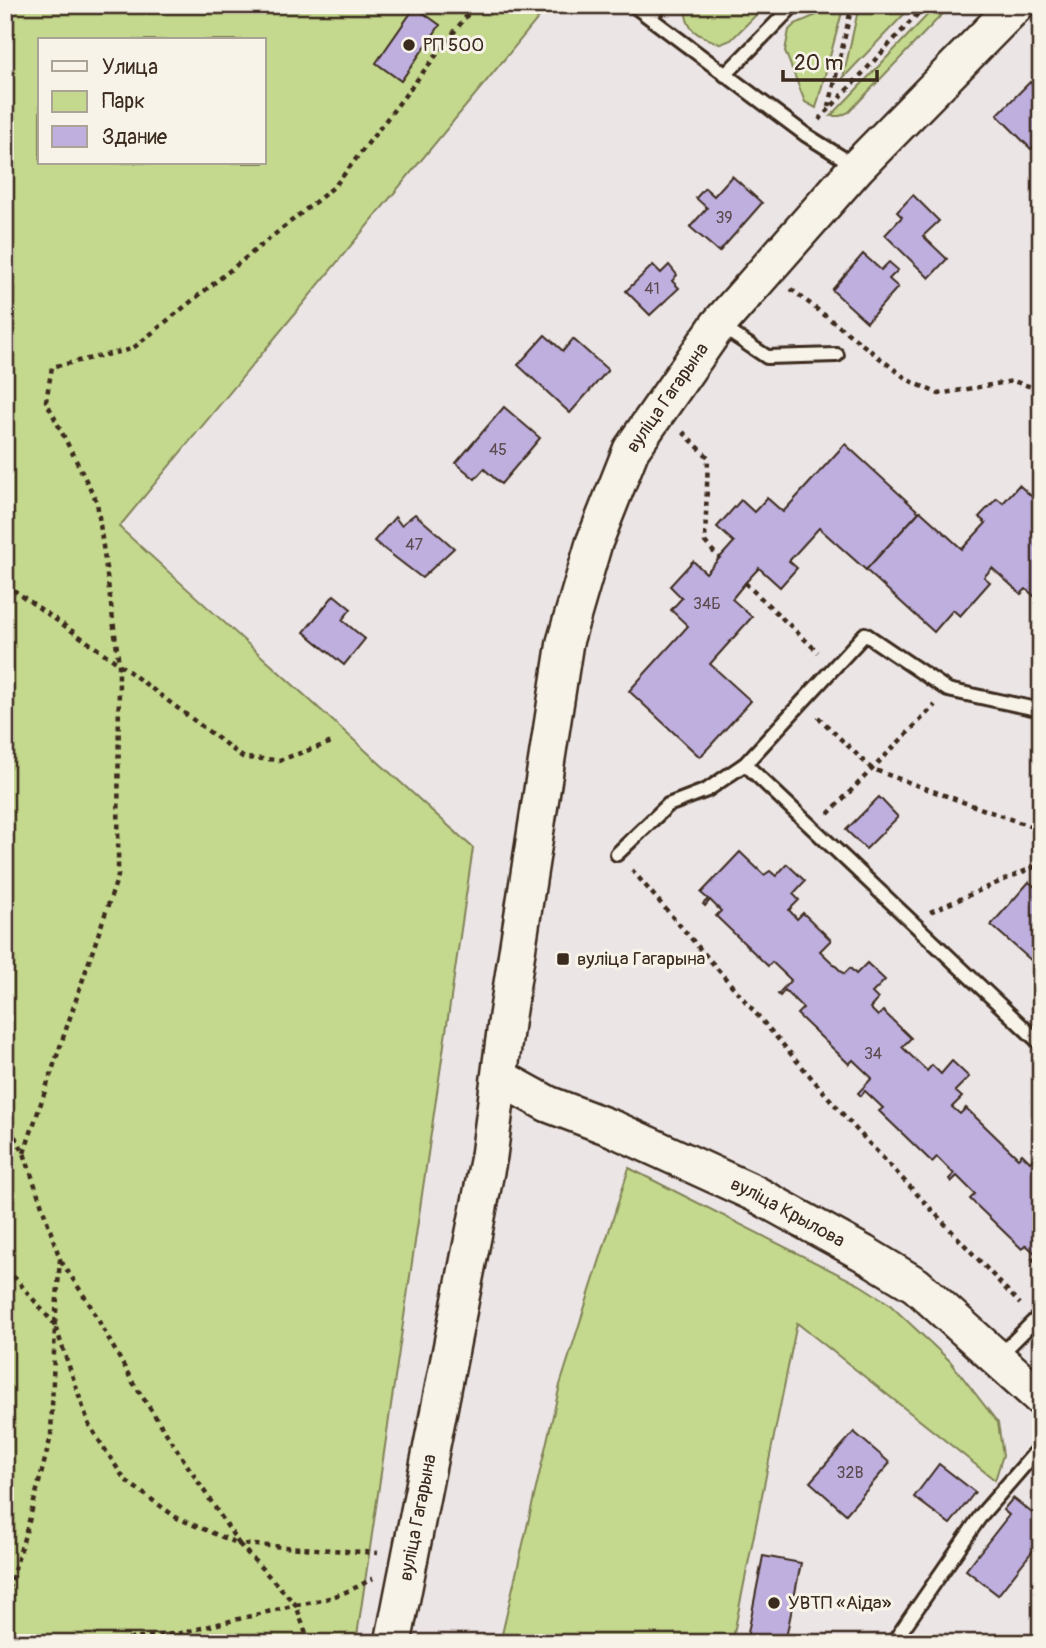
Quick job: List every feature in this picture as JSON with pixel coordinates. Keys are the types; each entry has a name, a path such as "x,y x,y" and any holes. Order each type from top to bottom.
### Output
{"main road":[{"name":"вуліца Гагарына","path":"393,1643 489,1156 507,1016 565,642 590,555 631,450 718,325 857,167 1016,5"},
{"name":"вуліца Крылова","path":"500,1078 548,1104 614,1129 754,1193 863,1252 916,1285 1041,1398"}],"lane":[{"path":"633,5 806,135 857,167"},
{"path":"650,17 661,5"},
{"path":"725,75 794,5"},
{"path":"718,325 766,357 837,355"},
{"path":"617,853 668,805 708,790 745,764 865,634 948,690 1041,710"},
{"path":"745,764 1041,1044"},
{"path":"998,1358 1038,1317"},
{"path":"892,1643 982,1514 1041,1446"}],"path":[{"path":"24,1153 118,876 119,664 97,502 46,401 52,367 132,349 335,186 475,5"},
{"path":"829,108 852,5"},
{"path":"806,135 926,5"},
{"path":"784,284 908,380 939,394 1013,381 1041,390"},
{"path":"674,423 708,457 705,542 719,558"},
{"path":"745,583 834,667"},
{"path":"5,584 119,664 244,758 280,760 335,741"},
{"path":"813,829 948,690"},
{"path":"802,702 872,769 1035,828 1041,833"},
{"path":"617,853 854,1127 1038,1317"},
{"path":"910,921 1041,864"},
{"path":"5,1119 24,1153 60,1259 90,1305 132,1381 239,1544 296,1605 309,1643"},
{"path":"5,1601 51,1436 60,1259"},
{"path":"5,1270 55,1325 89,1425 125,1480 177,1518 239,1544 410,1556"},
{"path":"95,1643 181,1633 318,1602 350,1592 410,1556"}],"green space":[{"path":"5,5 549,5 119,527 473,848 356,1643 5,1643"},
{"path":"685,5 766,5 731,40 721,44 695,32 688,21"},
{"path":"844,5 816,108 805,102 785,51 789,30 795,24"},
{"path":"913,5 843,78 859,6"},
{"path":"937,5 951,5 849,112 831,116"},
{"path":"629,1168 860,1285 888,1303 950,1361 998,1423 1003,1455 995,1480 797,1323 732,1643 500,1643 560,1385"}],"building":[{"path":"415,7 440,25 401,81 376,63"},
{"path":"1030,82 1041,94 1041,139 1031,149 997,115"},
{"path":"732,176 762,203 719,252 690,227 707,208 696,198 705,188 714,196"},
{"path":"913,195 939,221 923,236 947,259 929,278 885,235 902,217 897,212"},
{"path":"863,254 881,270 889,262 898,270 889,279 898,287 867,322 832,290"},
{"path":"653,265 661,273 669,265 677,275 672,281 679,288 650,315 626,291"},
{"path":"545,335 563,351 573,339 608,370 570,413 518,365"},
{"path":"504,407 540,438 501,484 484,469 475,479 456,463"},
{"path":"845,444 919,512 866,570 819,528 789,561 797,568 780,587 759,568 745,583 732,599 752,617 710,664 751,701 700,757 629,691 688,626 671,610 682,598 670,586 693,561 706,573 734,542 717,527 741,500 754,512 767,498 783,512"},
{"path":"1019,485 1041,505 1040,601 1026,589 1021,594 992,568 984,577 990,582 960,616 953,610 934,632 866,570 920,511 962,549 986,523 979,517 997,498 1003,503"},
{"path":"415,514 454,548 422,578 374,541 395,517 401,525"},
{"path":"334,595 351,609 342,620 365,639 344,665 304,632"},
{"path":"879,797 898,817 866,849 846,830"},
{"path":"740,852 764,875 770,871 776,876 787,864 805,881 793,894 799,900 789,910 797,919 803,913 831,940 820,951 844,974 850,968 856,974 867,963 885,980 872,993 878,999 870,1008 878,1016 883,1011 911,1038 902,1047 927,1071 932,1065 941,1074 952,1061 969,1077 955,1091 962,1097 952,1107 960,1114 966,1108 1018,1158 1022,1154 1030,1162 1041,1151 1041,1259 1038,1257 1034,1261 1032,1259 1037,1255 1026,1245 1022,1249 970,1199 975,1194 957,1176 951,1182 949,1179 954,1174 937,1157 932,1162 879,1111 883,1108 865,1091 861,1096 858,1093 872,1078 853,1060 849,1064 797,1014 803,1008 785,990 780,996 778,994 791,980 772,962 768,966 716,916 721,911 710,900 705,906 703,904 708,899 701,893"},
{"path":"1029,882 1041,892 1041,969 991,925"},
{"path":"854,1432 890,1463 846,1514 810,1482"},
{"path":"939,1464 975,1492 950,1524 914,1497"},
{"path":"1013,1498 1041,1520 1041,1540 998,1595 966,1570 1009,1515 1003,1510"},
{"name":"УВТП «Аіда»","path":"763,1556 801,1563 785,1643 746,1643"}],"place":[{"name":"РП 500","path":"409,45"},
{"name":"вуліца Гагарына","path":"563,959"},
{"name":"УВТП «Аіда»","path":"774,1603"}]}
